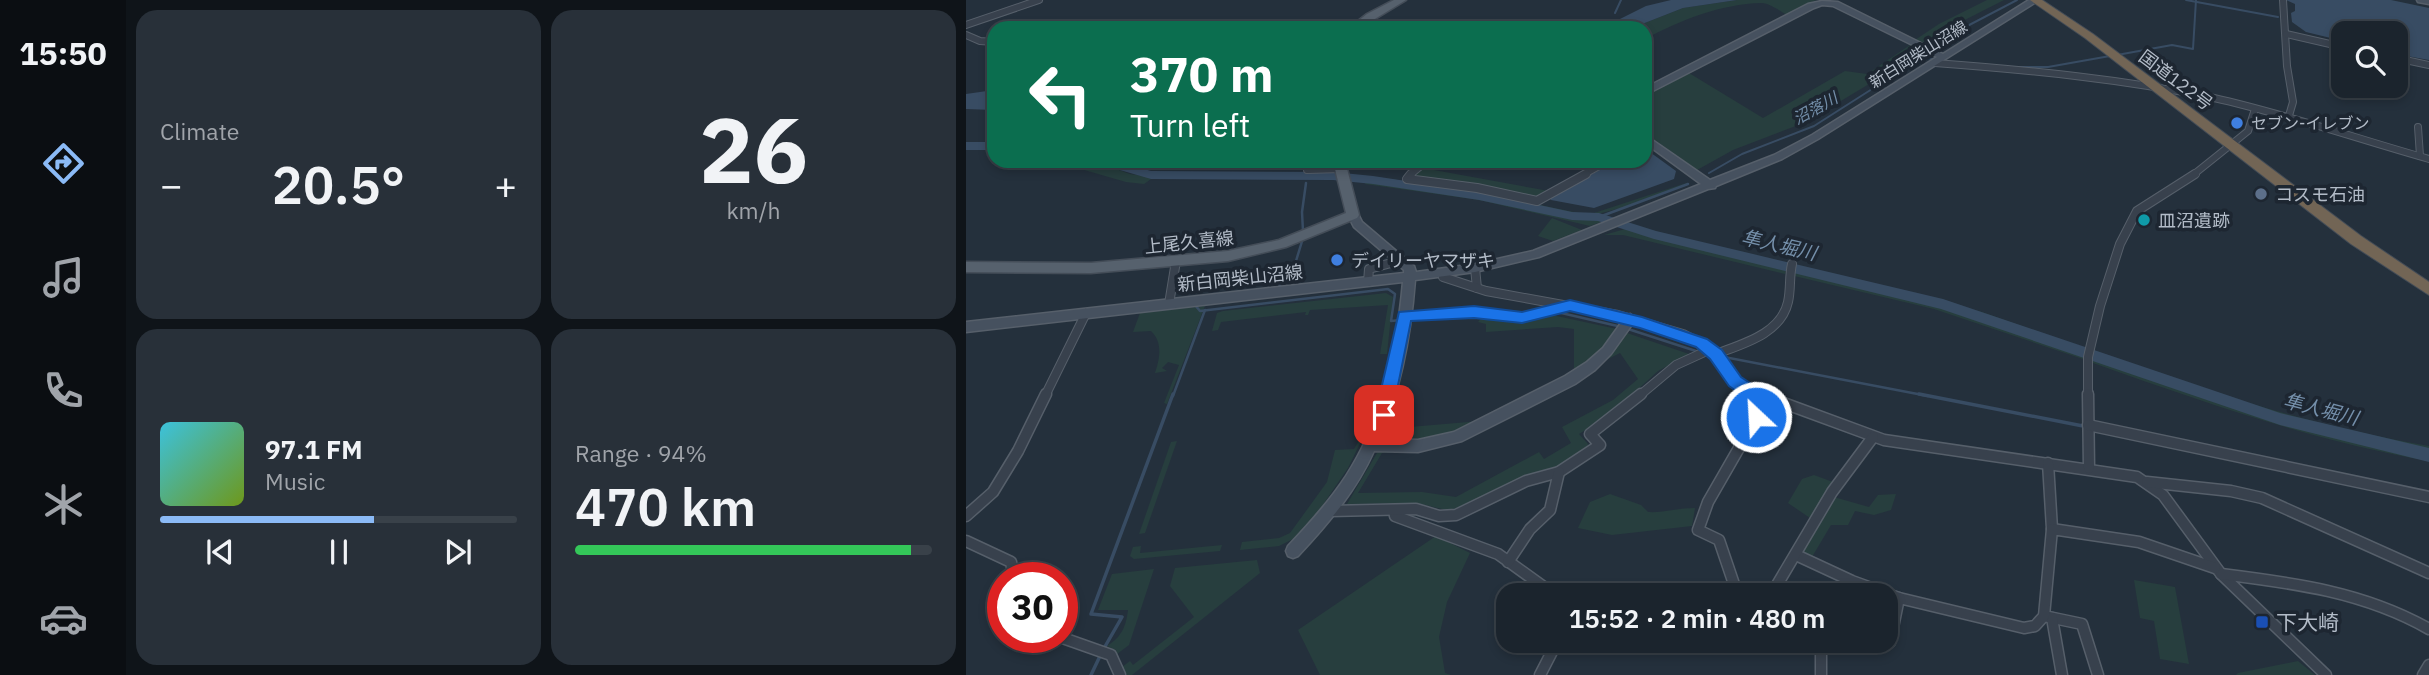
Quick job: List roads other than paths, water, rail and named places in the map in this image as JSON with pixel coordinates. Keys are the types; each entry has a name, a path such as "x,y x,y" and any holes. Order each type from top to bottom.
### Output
{"highway":[{"name":"国道122号","path":"2035,0 2161,88"},
{"name":"国道122号","path":"2043,0 2095,35 2356,240 2429,289"},
{"name":"国道122号","path":"2233,143 2429,282"}],"main road":[{"path":"1363,21 1401,0"},
{"path":"1342,171 1353,215"},
{"name":"上尾久喜線","path":"966,267 1050,269 1228,256 1259,250 1353,215"}],"street":[{"path":"966,25 1039,0"},
{"name":"新白岡柴山沼線","path":"966,327 1410,277 1475,268 1535,254 1711,186 1791,150 2035,0"},
{"path":"2283,0 2292,102 2288,119"},
{"path":"2421,0 2429,2"},
{"path":"1652,88 1811,6 1822,3 1842,7 1939,60 2161,88 2255,109 2429,159"},
{"path":"2286,34 2331,44"},
{"path":"966,35 987,42"},
{"path":"2408,61 2429,65"},
{"path":"2089,468 2089,353 2120,244 2137,211 2198,172 2248,131 2255,109"},
{"path":"2418,127 2420,156"},
{"path":"1652,143 1711,186"},
{"path":"1416,168 1407,179 1477,188 1537,201 1596,168"},
{"path":"1307,170 1342,171"},
{"path":"1293,551 1330,511 1372,445 1392,388 1405,316 1410,269 1358,224 1353,215"},
{"path":"1368,282 1368,269 1402,260"},
{"path":"1170,304 1177,261"},
{"path":"1475,268 1477,288"},
{"path":"1330,511 1416,509 1439,516 1456,515 1526,481 1559,472 1600,445 1590,434 1616,416 1676,365 1766,333 1787,308 1791,268"},
{"path":"1443,277 1477,288 1630,319 1683,335 1713,352 1735,382 1750,392 1874,437 2128,474 2147,482 2231,491 2262,498 2429,573"},
{"path":"1405,316 1474,312 1522,317 1570,305"},
{"path":"966,516 993,492 1018,451 1086,313"},
{"path":"1372,445 1418,446 1470,432 1580,374 1607,351 1630,319"},
{"path":"1732,583 1719,540 1715,535 1698,530 1708,502 1756,417 1756,408 1750,392"},
{"path":"2088,425 2429,496"},
{"path":"1778,583 1832,492 1874,437"},
{"path":"2048,463 2053,512 2048,617 2062,675"},
{"path":"1508,562 1530,528 1550,510 1559,472"},
{"path":"2147,482 2173,506 2218,571 2326,675"},
{"path":"1394,510 1395,516 1498,555 1538,583"},
{"path":"2052,529 2139,542 2218,571 2358,597 2415,620 2429,629"},
{"path":"966,541 1011,562"},
{"path":"1796,555 1852,581 1899,598 2024,628 2035,626 2048,617 2082,624 2098,675"},
{"path":"1898,602 1899,598"},
{"path":"1078,643 1111,655 1120,675"},
{"path":"1540,675 1551,653"},
{"path":"1821,653 1821,675"},
{"path":"2423,675 2429,665"}],"water":[{"path":"1671,0 1737,0 1683,8 1650,21 1616,21 1646,6"},
{"path":"2286,0 2391,0 2429,8 2429,60 2408,56 2408,21 2331,21 2331,38 2306,32 2292,22 2291,13 2295,11 2295,4"},
{"path":"987,91 987,110 966,109 966,94"},
{"path":"1652,154 1676,171 1674,179 1594,208 1550,198 1603,168 1652,168"}],"waterway":[{"path":"1615,13 1621,0"},
{"name":"沼落川","path":"1933,49 1952,34 2017,0"},
{"name":"沼落川","path":"2186,0 2196,2"},
{"path":"2117,55 2172,45 2193,49 2196,2"},
{"name":"沼落川","path":"2196,2 2278,17"},
{"name":"沼落川","path":"1709,173 1742,154 1814,126 1927,54"},
{"path":"2020,67 2048,67 2110,56"},
{"path":"1923,57 1937,60"},
{"name":"隼人堀川","path":"966,146 987,146"},
{"name":"隼人堀川","path":"1127,168 1151,175 1333,176 1373,180 1479,196 1572,216 1599,217 1654,235 1943,304 2280,419 2429,455"},
{"path":"1303,231 1302,212 1306,183"},
{"name":"沼落川","path":"1599,217 1688,184"},
{"path":"1281,288 1277,279 1296,261 1303,238"},
{"path":"1205,310 1388,289 1395,294 1391,321 1401,320"},
{"path":"1195,305 1200,311 1205,310"},
{"path":"1173,396 1205,310"},
{"path":"1557,312 1622,327"},
{"path":"1628,329 1699,352"},
{"path":"1719,356 1928,396"},
{"path":"1103,650 1122,617 1091,614 1173,394"},
{"path":"1919,394 2083,426"},
{"path":"1091,675 1100,656"}],"place":[{"name":"セブン-イレブン","path":"2237,123"},
{"name":"コスモ石油","path":"2261,194"},
{"name":"皿沼遺跡","path":"2144,220"},
{"name":"デイリーヤマザキ","path":"1337,260"},
{"name":"下大崎","path":"2262,622"}]}
